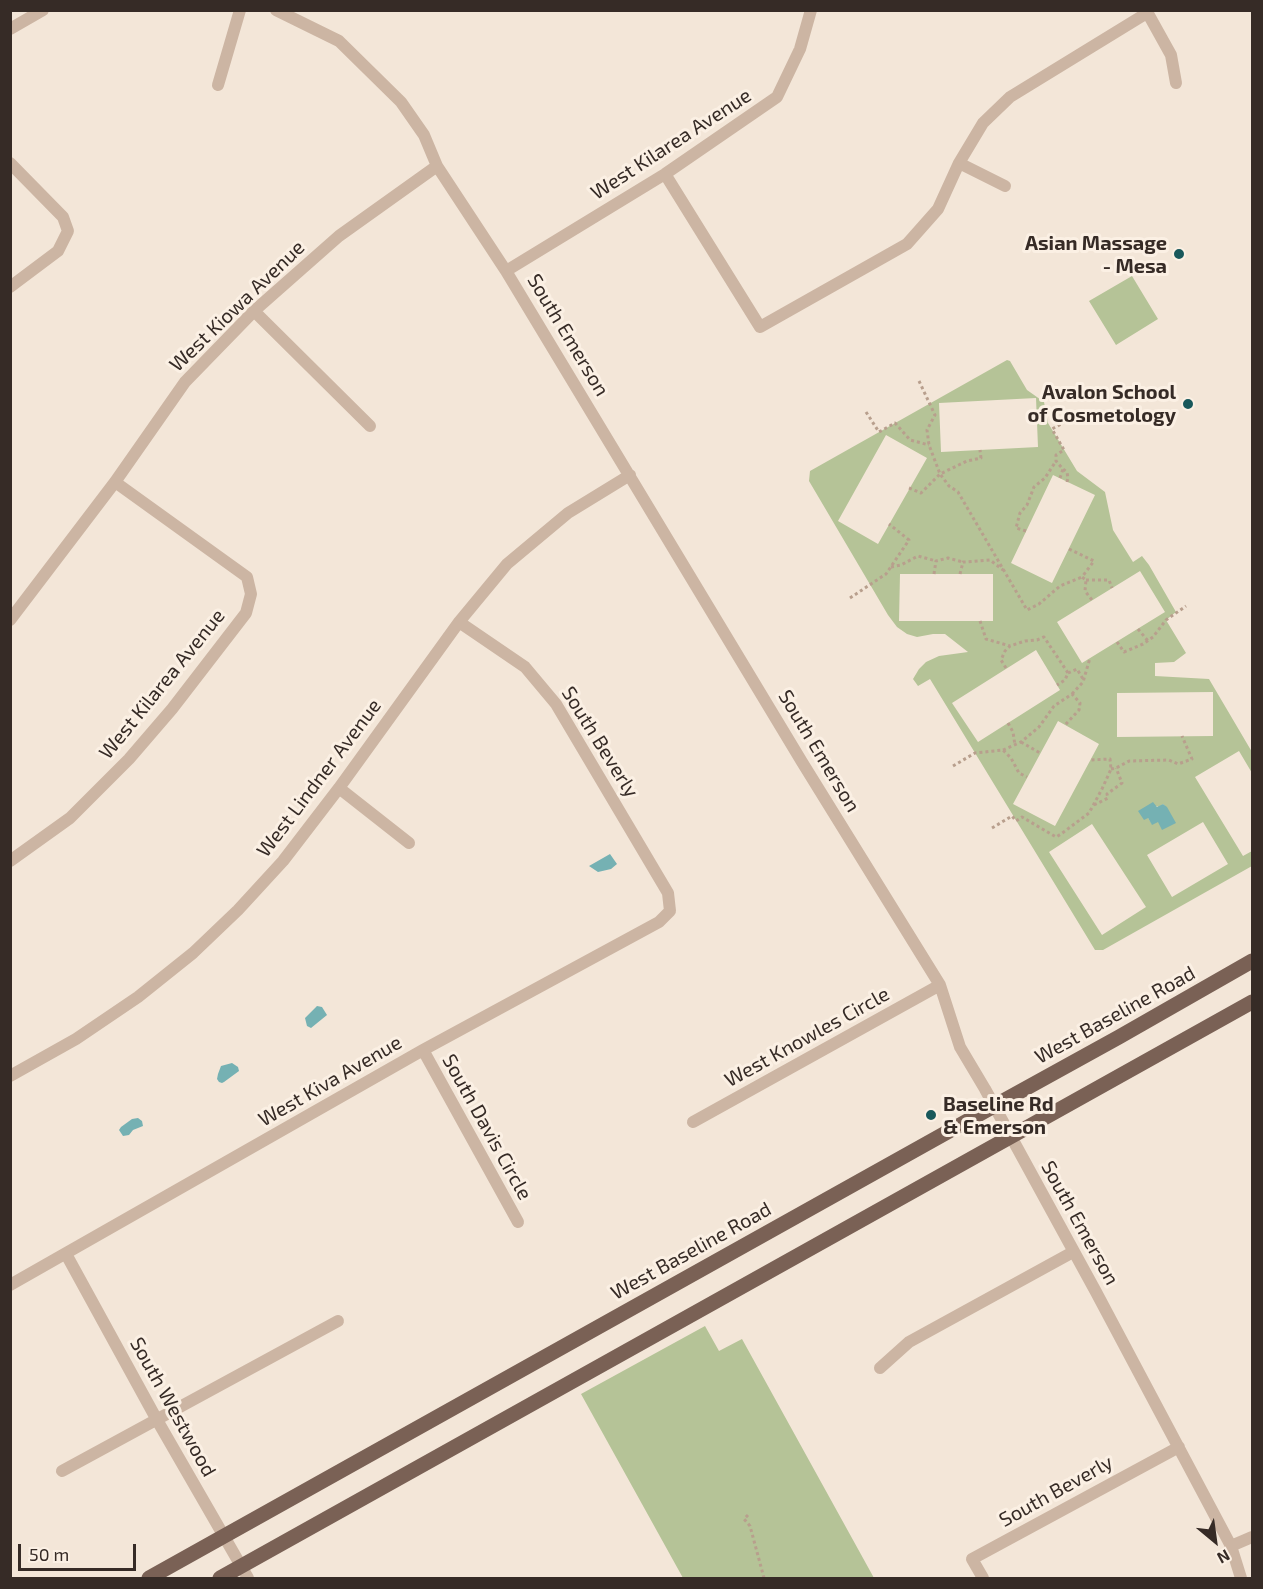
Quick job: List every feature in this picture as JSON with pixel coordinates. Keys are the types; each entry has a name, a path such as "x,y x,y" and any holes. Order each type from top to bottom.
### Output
{"main road":[{"name":"West Baseline Road","path":"149,1578 1252,961"},
{"path":"220,1578 244,1573 1252,1002"}],"street":[{"path":"10,29 43,10"},
{"path":"218,85 240,10"},
{"name":"South Emerson","path":"276,10 339,41 401,102 424,135 437,166 506,271 802,762 940,985 960,1047 1179,1447 1231,1546 1241,1578"},
{"name":"West Kilarea Avenue","path":"506,271 665,174 777,97 800,50 811,10"},
{"path":"665,174 760,327 907,244 938,208 959,163 983,123 1011,97 1147,12 1171,55 1176,83"},
{"path":"10,163 63,217 68,231 58,251 10,287"},
{"path":"959,163 1005,186"},
{"name":"West Kiowa Avenue","path":"13,614 116,482 185,382 254,311 339,236 437,166"},
{"path":"254,311 370,426"},
{"name":"West Lindner Avenue","path":"10,1076 76,1039 138,997 193,953 238,910 283,861 339,788 459,622 507,564 568,513 630,475"},
{"name":"West Kilarea Avenue","path":"10,861 70,818 129,759 172,709 246,613 251,594 247,577 116,482"},
{"name":"South Beverly","path":"459,622 525,667 556,704 668,893 670,911"},
{"path":"339,788 409,843"},
{"name":"West Kiva Avenue","path":"10,1286 423,1050 659,922 670,911"},
{"name":"West Knowles Circle","path":"693,1122 940,985"},
{"name":"South Davis Circle","path":"423,1050 518,1222"},
{"path":"880,1368 909,1341 1073,1252"},
{"name":"South Westwood","path":"66,1254 244,1573"},
{"path":"62,1471 338,1321"},
{"name":"South Beverly","path":"983,1578 972,1559 1179,1447"},
{"path":"1231,1546 1252,1537"}],"path":[{"path":"919,381 935,415 927,430 929,445 940,474 949,486 958,492 1027,610 1039,604 1060,586 1084,579 1108,580 1112,588"},
{"path":"866,412 879,432 895,423 910,440 929,445"},
{"path":"1026,531 1016,528 1020,513 1027,505 1034,487 1045,478 1056,461 1056,455 1065,450 1052,429 1072,418"},
{"path":"909,488 921,493 940,474 966,461 981,458 980,450"},
{"path":"1056,461 1067,471 1067,482"},
{"path":"1060,478 1063,469"},
{"path":"850,598 886,574 909,540 889,524"},
{"path":"1069,549 1094,561 1084,579 1085,591 1092,600"},
{"path":"891,567 901,565 918,556 936,561 948,558 963,562 990,560 1005,571"},
{"path":"934,574 936,561"},
{"path":"960,574 963,562"},
{"path":"1117,642 1124,651 1148,641 1166,620 1186,606"},
{"path":"980,621 986,639 1010,646"},
{"path":"1138,629 1148,641"},
{"path":"1006,668 1001,660 1010,646 1044,637 1068,673"},
{"path":"953,766 975,753 1003,750 1021,742 1039,727 1054,706 1072,694 1083,679 1090,658"},
{"path":"1058,685 1065,680 1068,673 1077,669 1083,679"},
{"path":"1065,725 1079,710 1080,704 1072,694"},
{"path":"1008,723 1013,732 1015,745"},
{"path":"1111,769 1129,761 1169,760 1178,764 1192,759 1182,736"},
{"path":"1021,742 1040,753"},
{"path":"1003,750 1011,758 1018,773 1027,777"},
{"path":"992,828 1012,816 1017,821 1022,817 1056,837 1089,813 1111,769 1110,759 1090,760"},
{"path":"1093,806 1108,798 1107,794 1122,783 1116,768"},
{"path":"748,1515 744,1519 750,1526 764,1578"}],"green space":[{"path":"1132,276 1158,319 1116,345 1089,301"},
{"path":"1007,360 1010,361 1027,390 1044,402 1048,423 1077,471 1105,492 1113,530 1133,562 1142,556 1176,612 1166,620 1186,653 1174,662 1155,663 1155,676 1209,679 1252,752 1252,773 1239,751 1195,777 1243,856 1252,851 1252,866 1103,950 1095,950 930,679 918,686 913,679 926,662 939,656 968,652 945,634 917,637 897,627 809,481 810,471","holes":["1036,398 1038,447 941,452 939,403","886,435 927,458 878,544 838,521","1053,475 1095,495 1052,583 1011,563","1140,571 1165,612 1082,663 1057,622","900,574 993,574 993,621 899,621","1036,650 1060,690 978,742 952,703","1213,692 1213,736 1117,737 1117,693","1058,721 1099,744 1055,826 1013,804","1163,804 1165,806 1152,824 1148,818 1156,806","1203,822 1228,864 1172,897 1147,855","1092,824 1146,907 1102,935 1049,852"]},
{"path":"705,1326 719,1351 742,1339 874,1578 683,1578 581,1394"}],"water":[{"path":"1153,802 1157,807 1163,804 1167,807 1176,823 1162,830 1158,822 1152,825 1148,818 1144,820 1138,811"},
{"path":"610,854 617,864 611,869 598,872 589,866"},
{"path":"317,1006 322,1007 327,1015 311,1028 307,1026 305,1018"},
{"path":"232,1063 238,1067 239,1071 224,1082 219,1082 217,1079 221,1066"},
{"path":"138,1118 142,1121 143,1126 123,1136 119,1130 121,1127 132,1119"}],"place":[{"name":"Asian Massage - Mesa","path":"1179,254"},
{"name":"Avalon School of Cosmetology","path":"1188,404"},
{"name":"Baseline Rd & Emerson","path":"931,1115"}]}
